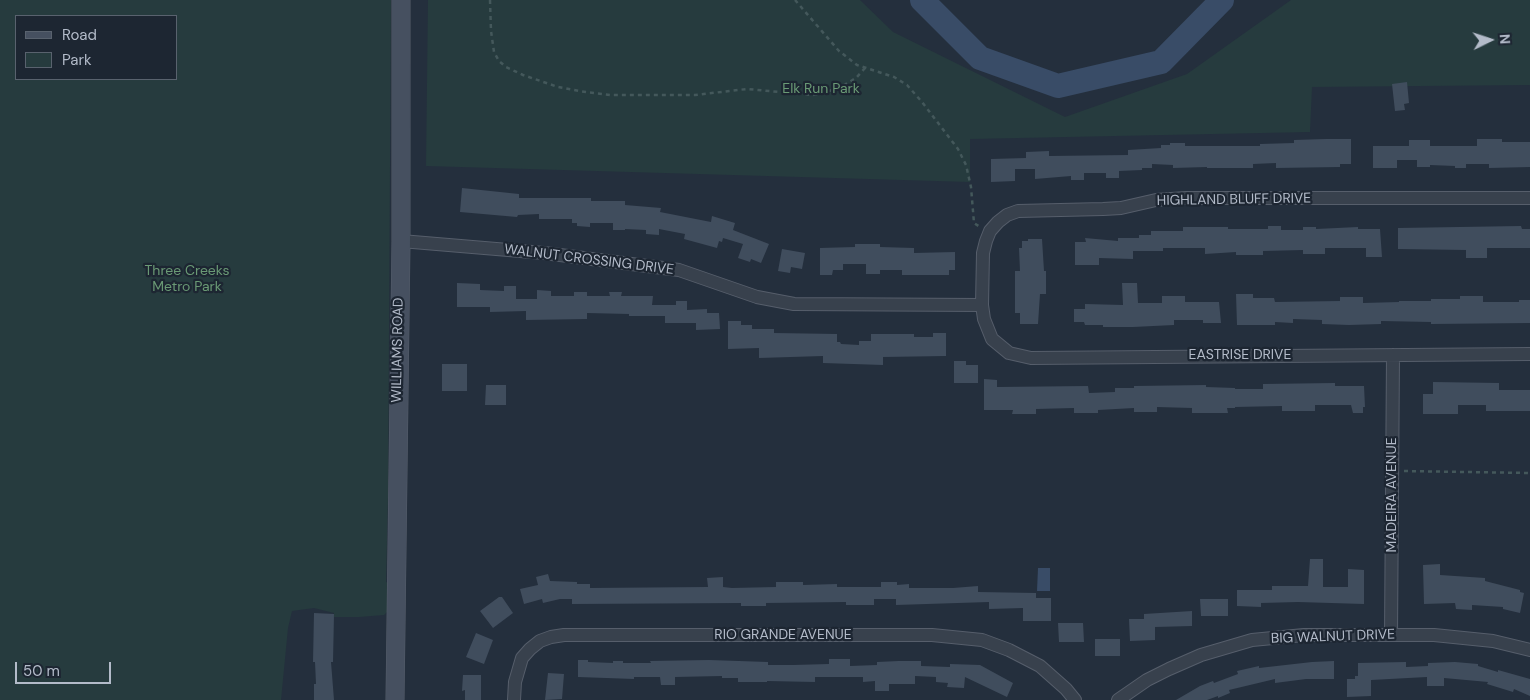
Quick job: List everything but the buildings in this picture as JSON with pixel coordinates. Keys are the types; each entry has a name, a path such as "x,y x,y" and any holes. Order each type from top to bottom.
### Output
{"main road":[{"name":"WILLIAMS ROAD","path":"395,700 401,0"}],"street":[{"name":"HIGHLAND BLUFF DRIVE","path":"990,231 998,222 1018,211 1103,210 1170,199 1530,198"},
{"path":"982,305 983,253 990,231"},
{"name":"WALNUT CROSSING DRIVE","path":"400,241 544,253 679,270 757,297 794,304 982,305"},
{"name":"EASTRISE DRIVE","path":"982,305 984,319 992,339 1009,353 1031,358 1530,354"},
{"name":"MADEIRA AVENUE","path":"1392,634 1393,355"},
{"name":"BIG WALNUT DRIVE","path":"1118,700 1147,680 1169,669 1201,655 1252,640 1304,635 1392,634 1466,637 1530,650"},
{"name":"RIO GRANDE AVENUE","path":"514,700 515,682 522,658 540,641 551,637 564,635 932,635 982,640 1010,650 1040,666 1066,689 1075,700"}],"path":[{"path":"490,0 494,52 499,61 506,67 523,75 558,87 579,91 610,94 694,95 747,90 814,95 844,85 856,78 864,68"},
{"path":"796,0 838,50 857,65 894,77 907,85 922,102 958,149 966,165 971,187 974,223 990,231"},
{"path":"1392,471 1530,473"}],"green space":[{"name":"Three Creeks Metro Park","path":"0,0 391,0 386,582 389,583 387,612 384,615 333,617 334,613 314,608 292,611 288,628 281,700 0,700"},
{"name":"Elk Run Park","path":"428,0 860,0 893,32 1065,117 1187,74 1291,0 1530,0 1530,85 1312,87 1310,132 970,139 970,182 426,166"}],"water":[{"path":"1038,568 1050,568 1050,591 1037,591"}],"waterway":[{"path":"922,0 980,58 1058,86 1161,62 1222,0"}]}
